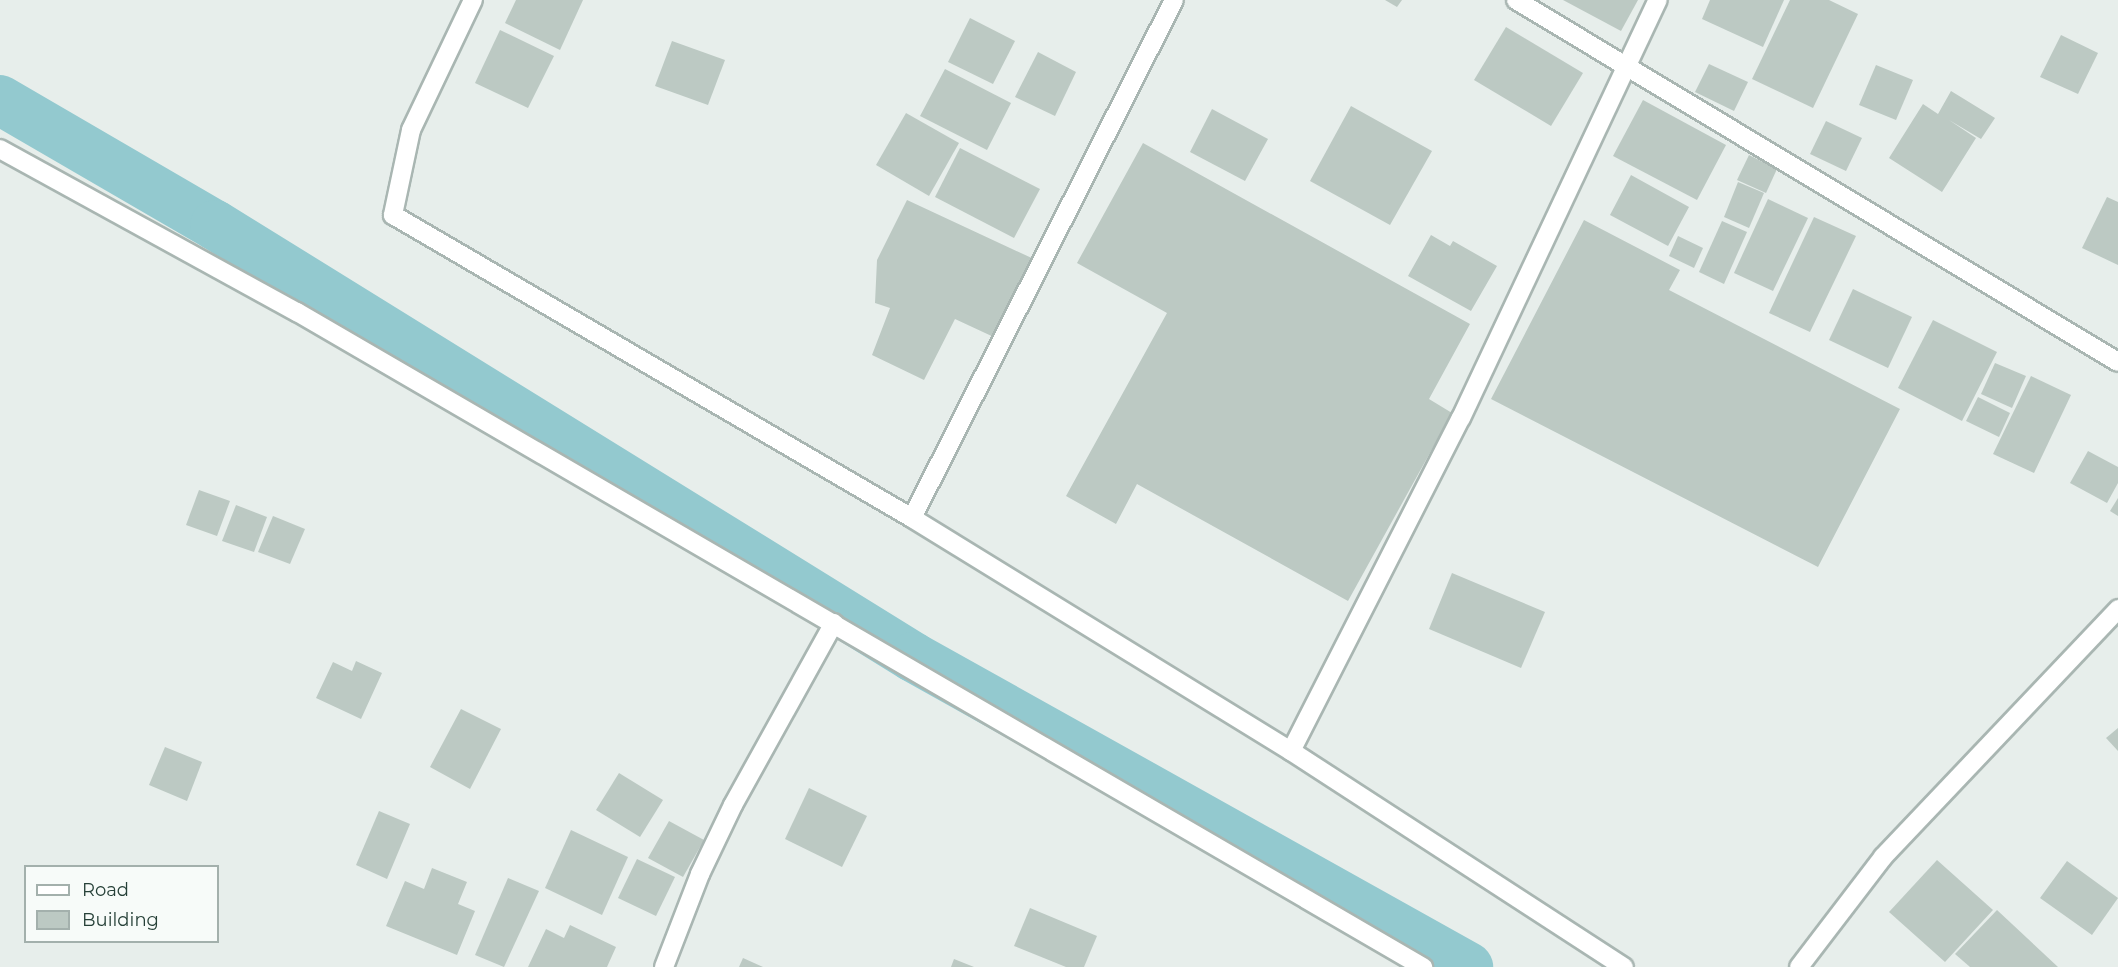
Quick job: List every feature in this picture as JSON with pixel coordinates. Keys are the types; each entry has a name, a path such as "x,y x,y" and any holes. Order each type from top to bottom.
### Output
{"street":[{"path":"473,0 411,130 393,215 912,518 1291,751 1624,967"},
{"path":"912,518 1174,0"},
{"path":"1516,0 2118,362"},
{"path":"1291,751 1461,418 1658,0"},
{"path":"0,149 297,312 1423,967"},
{"path":"1799,967 1883,857 2118,609"},
{"path":"664,967 700,874 733,805 834,623"}],"building":[{"path":"516,0 583,0 560,50 505,23"},
{"path":"1385,0 1402,0 1397,7"},
{"path":"1563,0 1638,0 1621,31"},
{"path":"1710,0 1784,0 1763,47 1702,19"},
{"path":"1790,0 1829,0 1858,14 1813,108 1752,79"},
{"path":"970,18 1015,41 993,84 948,62"},
{"path":"1506,27 1583,73 1551,126 1474,80"},
{"path":"500,30 554,56 528,108 475,83"},
{"path":"2061,35 2098,53 2078,94 2040,77"},
{"path":"672,41 725,60 708,105 655,86"},
{"path":"1038,52 1076,72 1055,116 1015,97"},
{"path":"1709,64 1748,82 1734,111 1695,92"},
{"path":"1876,65 1913,80 1896,120 1859,105"},
{"path":"945,69 1011,103 987,150 920,116"},
{"path":"1951,91 1995,118 1981,139 1949,120 1976,138 1942,192 1889,158 1923,104 1938,114"},
{"path":"1643,100 1726,145 1697,200 1613,156"},
{"path":"1351,106 1432,151 1390,225 1310,181"},
{"path":"1212,109 1268,139 1245,181 1190,152"},
{"path":"906,113 959,143 929,196 876,165"},
{"path":"1826,121 1862,138 1846,171 1810,154"},
{"path":"1143,143 1470,324 1429,399 1452,413 1348,601 1137,484 1116,524 1066,496 1167,313 1077,263"},
{"path":"960,148 1040,189 1014,238 935,197"},
{"path":"1749,155 1777,169 1766,193 1737,180"},
{"path":"1631,175 1689,207 1668,246 1610,215"},
{"path":"1738,182 1764,193 1749,228 1724,217"},
{"path":"2107,197 2118,202 2118,265 2082,248"},
{"path":"1768,199 1808,218 1773,291 1734,273"},
{"path":"907,200 1036,260 998,339 955,319 924,380 872,355 890,308 875,303 877,260"},
{"path":"1814,217 1856,236 1810,332 1769,313"},
{"path":"1584,220 1680,270 1669,290 1900,409 1818,567 1491,399"},
{"path":"1722,221 1747,232 1724,284 1699,272"},
{"path":"1431,235 1450,246 1453,241 1497,266 1471,311 1408,276"},
{"path":"1678,236 1703,248 1694,268 1669,256"},
{"path":"1853,289 1912,317 1888,368 1829,340"},
{"path":"1933,320 1997,352 1962,421 1898,388"},
{"path":"1995,363 2026,376 2012,408 1981,394"},
{"path":"2031,376 2071,395 2034,473 1993,454"},
{"path":"1978,397 2010,413 1999,437 1966,421"},
{"path":"2088,451 2118,467 2118,483 2107,503 2070,483"},
{"path":"199,490 230,501 217,536 186,525"},
{"path":"2118,498 2118,516 2110,511"},
{"path":"236,505 267,517 254,552 222,541"},
{"path":"273,516 305,529 290,564 258,552"},
{"path":"1452,573 1545,612 1521,668 1429,629"},
{"path":"356,661 382,673 361,719 316,698 333,662 352,671"},
{"path":"461,709 501,729 470,789 430,767"},
{"path":"2118,728 2118,751 2106,738"},
{"path":"165,747 202,762 187,801 149,785"},
{"path":"619,773 663,800 640,837 596,810"},
{"path":"809,788 867,816 842,867 785,839"},
{"path":"379,811 410,824 387,879 356,865"},
{"path":"669,821 704,840 683,877 648,858"},
{"path":"571,830 628,857 602,915 545,888"},
{"path":"637,859 675,877 656,916 618,898"},
{"path":"1937,860 1993,910 1945,962 1889,912"},
{"path":"2067,861 2118,898 2092,935 2040,898"},
{"path":"432,868 467,882 458,904 475,911 457,955 386,926 405,881 424,889"},
{"path":"508,878 539,891 504,967 475,955"},
{"path":"1030,908 1097,936 1084,967 1066,967 1014,946"},
{"path":"1997,910 2058,967 1970,967 1955,954"},
{"path":"570,925 616,947 607,967 528,967 546,929 564,938"},
{"path":"743,958 763,967 739,967"},
{"path":"954,959 974,967 951,967"}],"waterway":[{"path":"0,100 215,225 913,657 1468,967"}]}
